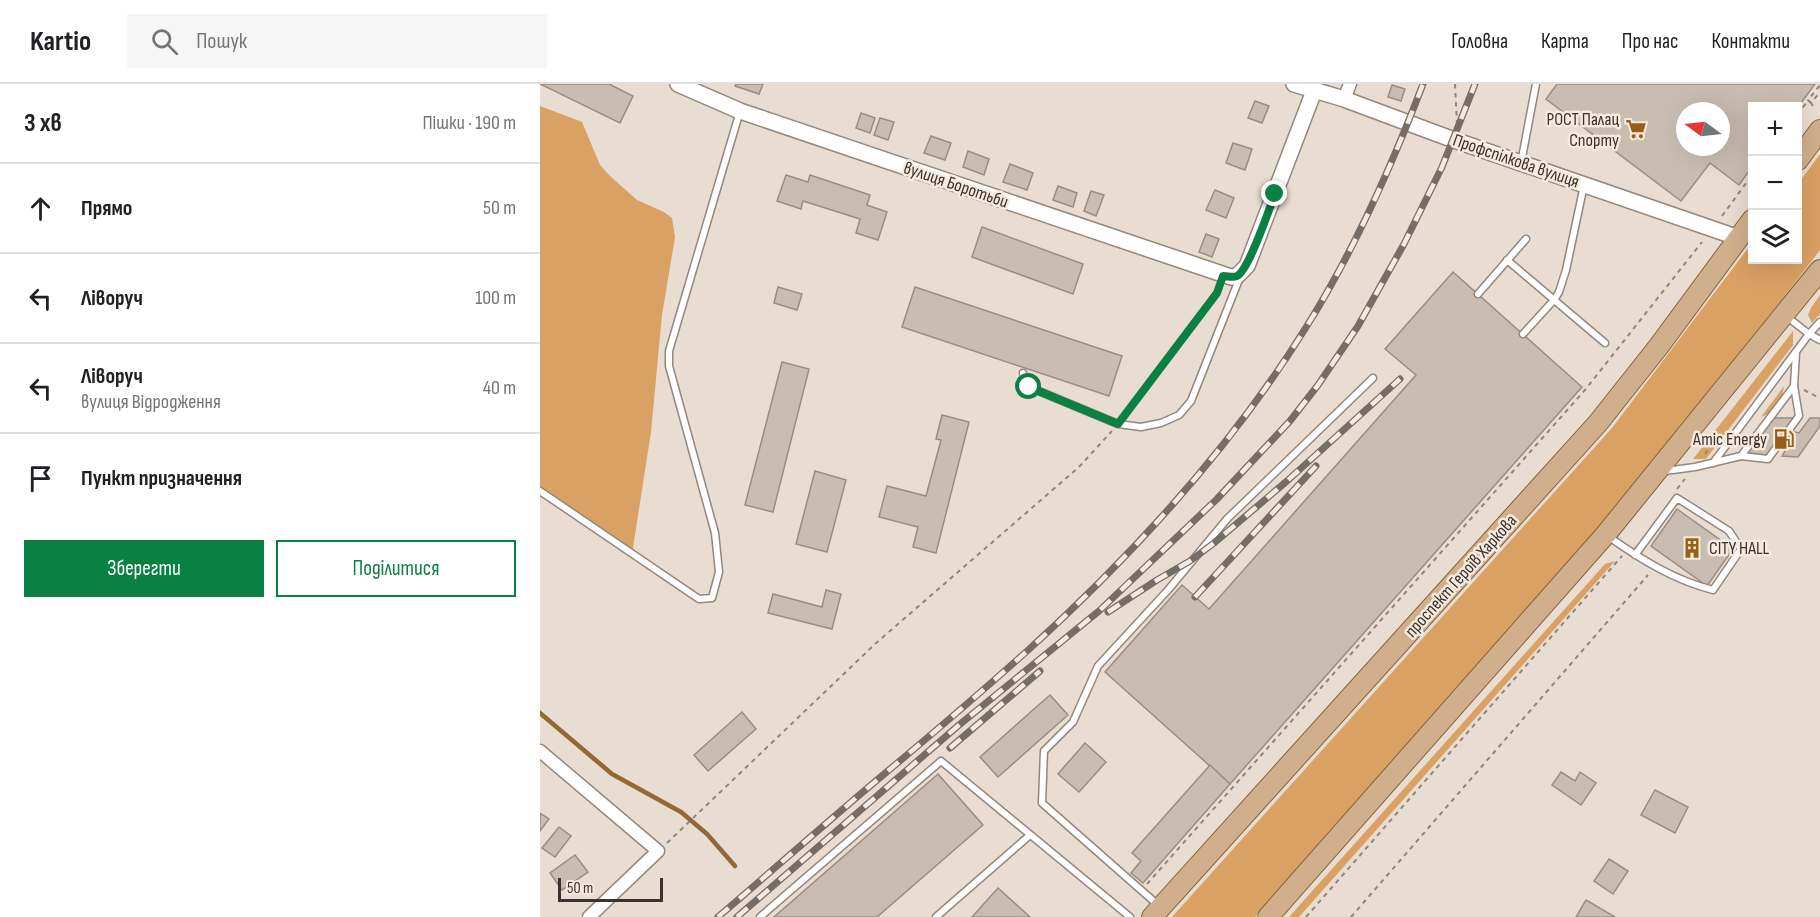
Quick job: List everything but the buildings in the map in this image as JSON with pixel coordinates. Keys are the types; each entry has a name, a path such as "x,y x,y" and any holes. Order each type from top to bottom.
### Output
{"main road":[{"path":"1800,156 1820,130"},
{"name":"проспект Героїв Харкова","path":"1156,912 1598,423 1659,346 1748,226"},
{"path":"1268,917 1606,534 1820,270"}],"street":[{"name":"Профспілкова вулиця","path":"1294,84 1344,99 1739,238"},
{"path":"1344,99 1350,84"},
{"name":"вулиця Боротьби","path":"684,85 740,111 1234,274"},
{"path":"1234,274 1247,266 1314,91"},
{"path":"540,751 658,851 589,917"}],"lane":[{"path":"1521,163 1536,84"},
{"path":"540,491 699,599 712,598 719,572 715,533 669,366 669,351 740,111"},
{"path":"1523,334 1554,300 1558,291 1566,270 1584,184"},
{"path":"1478,294 1526,239"},
{"path":"1507,260 1605,343"},
{"path":"1023,373 1029,387 1118,424 1141,427 1161,423 1179,415 1191,401 1234,274"},
{"path":"1785,315 1820,340"},
{"path":"1713,464 1820,322"},
{"path":"1658,472 1713,464 1741,456 1768,459 1799,416 1794,386 1796,352"},
{"path":"1156,912 1141,890 1042,802 1044,751 1073,722 1098,666 1168,590 1227,519 1373,378"},
{"path":"1741,456 1794,386"},
{"path":"1606,534 1635,555 1654,567 1688,584 1713,591 1741,549 1729,531 1677,498 1635,555"},
{"path":"759,917 941,760 1130,917"},
{"path":"936,917 1030,835"}],"path":[{"path":"1455,84 1457,130"},
{"path":"1811,103 1820,85"},
{"path":"1802,111 1820,92"},
{"path":"1141,890 1585,390 1748,180"},
{"path":"658,851 682,831 875,644 1079,467 1118,424 1217,293 1234,274"},
{"path":"1794,386 1820,398"},
{"path":"1306,917 1628,550"},
{"path":"1351,917 1654,567"}],"shaded area":[{"path":"540,106 582,122 600,165 610,176 637,200 672,218 675,237 662,315 651,432 632,554 540,491"},
{"path":"1820,154 1820,250 1659,459 1570,563 1255,917 1172,917 1612,428 1748,248 1748,264 1802,264 1802,179"},
{"path":"1820,295 1820,314 1812,323 1808,315"},
{"path":"1793,331 1793,345 1706,459 1693,459"},
{"path":"1784,386 1777,405 1771,412 1761,417"},
{"path":"1615,561 1299,917 1289,917 1605,564"}],"waterway":[{"path":"540,713 612,774 681,812 707,834 735,866"}],"railway":[{"path":"718,917 973,699 1065,616 1140,540 1211,459 1276,373 1323,300 1370,210 1423,84"},
{"path":"737,917 959,725 1099,611 1217,499 1290,421 1318,385 1358,326 1404,244 1442,167 1475,84"},
{"path":"1108,612 1190,561 1214,543 1400,379"},
{"path":"1195,597 1316,466"},
{"path":"950,748 1040,671"}],"place":[{"name":"РОСТ Палац Спорту","path":"1636,129"},
{"name":"Amic Energy","path":"1784,439"},
{"name":"CITY HALL","path":"1692,548"}],"route":[{"path":"1029,387 1118,424 1217,293 1223,276 1237,276 1247,266 1275,194"}]}
